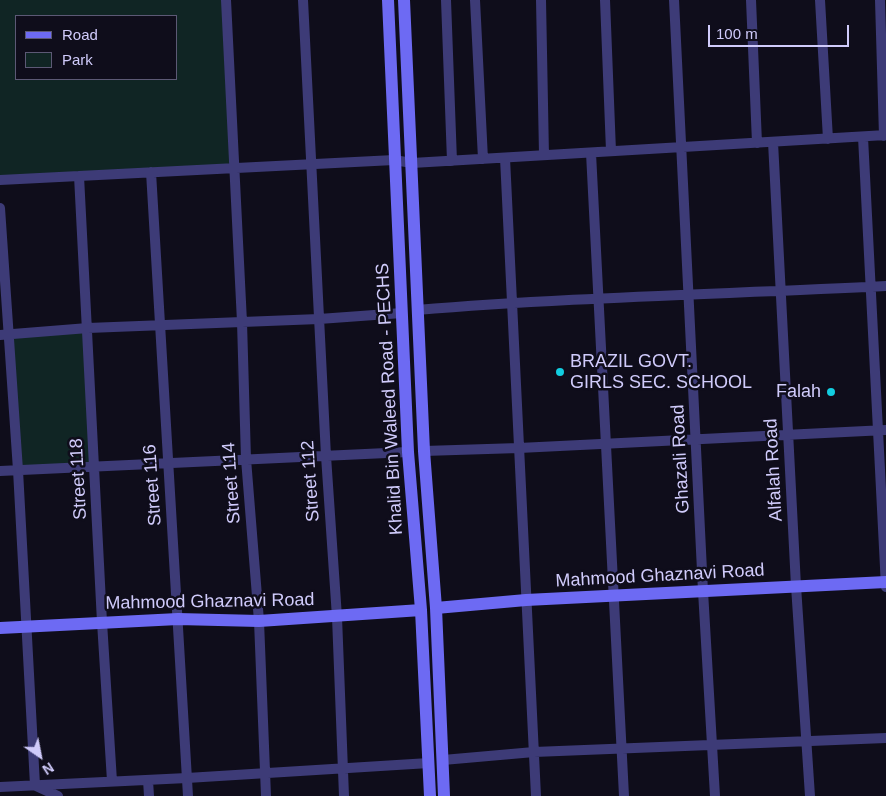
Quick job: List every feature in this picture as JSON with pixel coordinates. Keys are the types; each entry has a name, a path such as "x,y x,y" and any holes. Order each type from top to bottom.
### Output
{"main road":[{"name":"Khalid Bin Waleed Road - PECHS","path":"388,0 408,452 422,610 430,796"},
{"name":"Khalid Bin Waleed Road - PECHS","path":"404,0 424,451 436,608 444,796"},
{"name":"Mahmood Ghaznavi Road","path":"436,608 526,600 886,582"},
{"name":"Mahmood Ghaznavi Road","path":"0,628 178,619 259,621 422,610"}],"street":[{"name":"Street 114","path":"226,0 242,322 246,459 259,621 266,796"},
{"name":"Street 112","path":"303,0 318,319 337,617 344,796"},
{"path":"446,0 452,161"},
{"path":"475,0 483,159"},
{"path":"541,0 544,155"},
{"path":"605,0 611,152"},
{"name":"Ghazali Road","path":"674,0 715,796"},
{"path":"751,0 757,143"},
{"path":"820,0 828,139"},
{"path":"0,180 394,160 412,163 885,136 880,0"},
{"path":"864,137 871,287 882,430 886,587"},
{"name":"Alfalah Road","path":"773,142 796,586 810,796"},
{"path":"591,153 624,796"},
{"path":"505,158 536,796"},
{"name":"Street 116","path":"151,172 158,326 188,796"},
{"name":"Street 118","path":"79,176 112,781"},
{"path":"0,208 4,334 18,470 35,785"},
{"path":"417,310 512,302 689,296 886,286"},
{"path":"4,334 88,328 318,319 402,313"},
{"path":"424,451 882,430"},
{"path":"0,471 408,452"},
{"path":"443,760 534,752 886,738"},
{"path":"1,788 429,763"},
{"path":"148,780 149,796"},
{"path":"35,785 58,796"}],"green space":[{"path":"0,0 226,0 234,168 0,179"},
{"path":"88,328 95,466 18,470 8,334"}],"place":[{"name":"BRAZIL GOVT. GIRLS SEC. SCHOOL","path":"560,372"},
{"name":"Falah","path":"831,392"}]}
